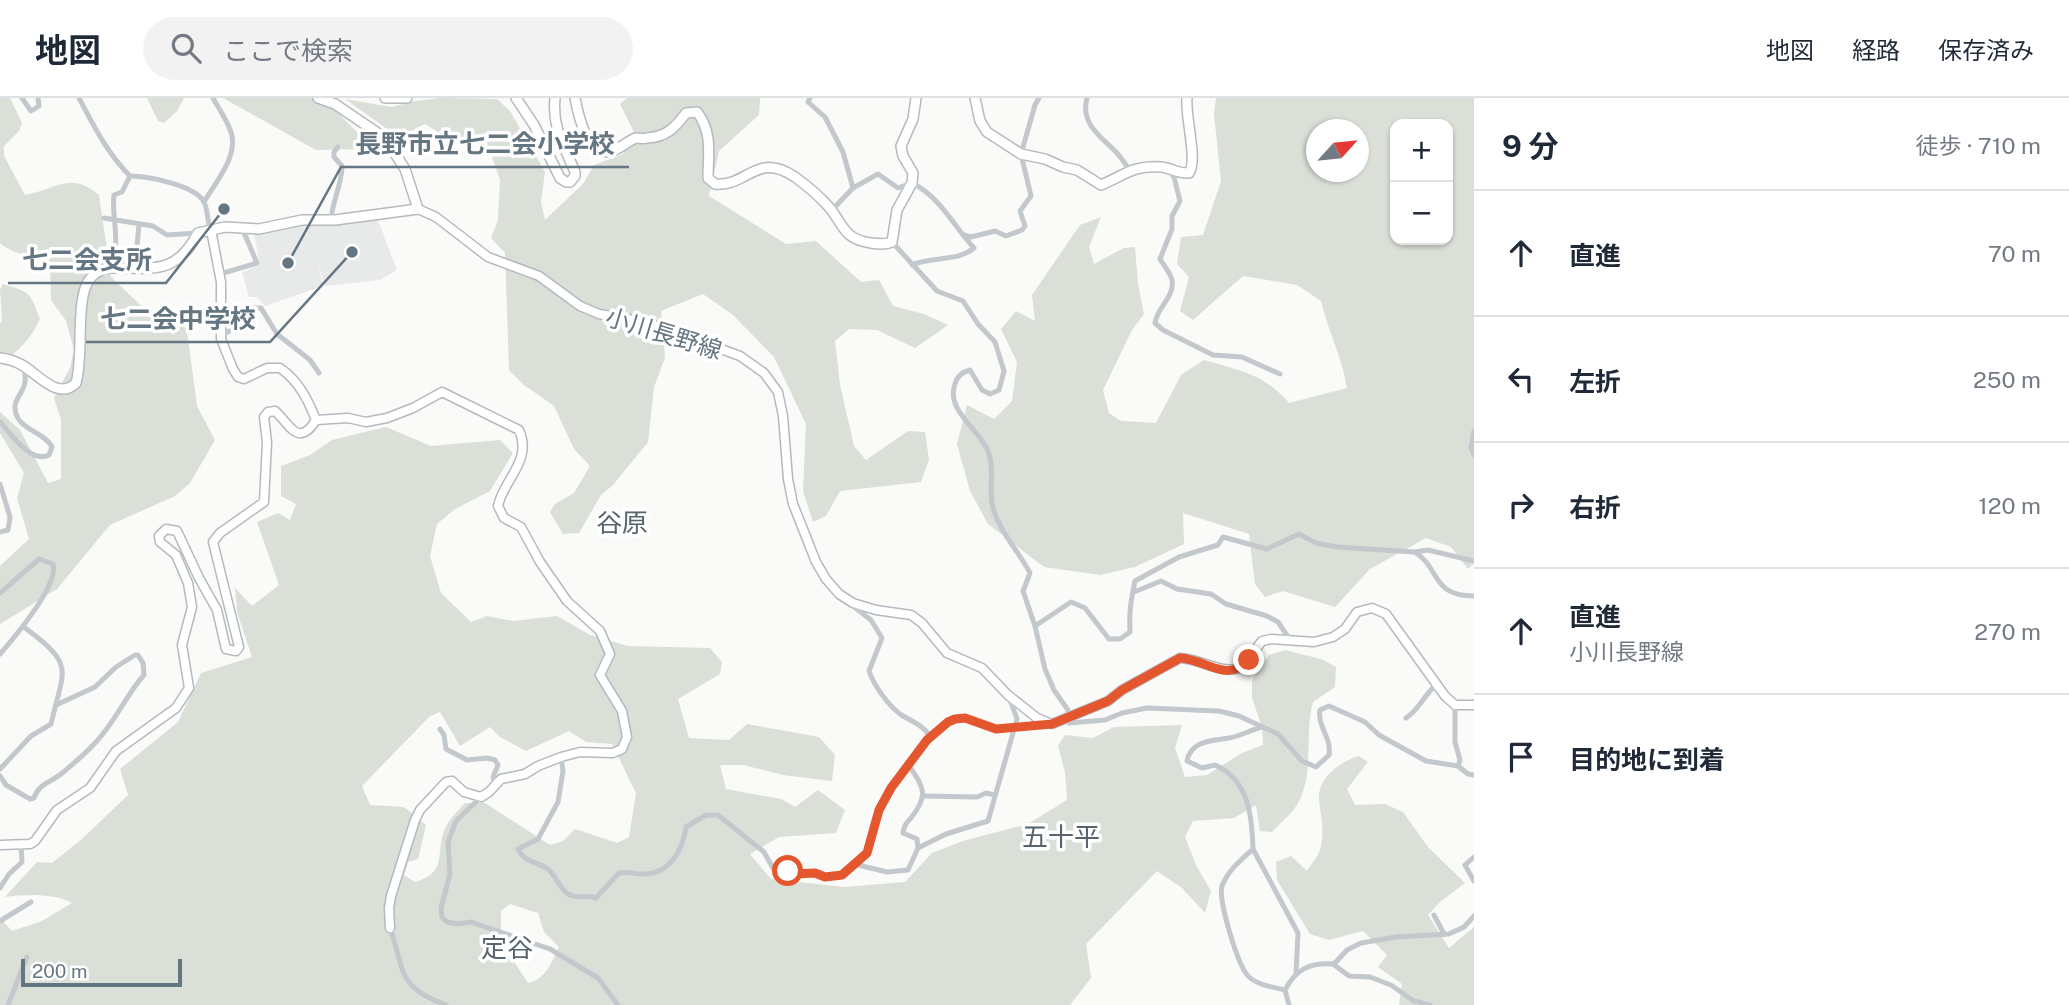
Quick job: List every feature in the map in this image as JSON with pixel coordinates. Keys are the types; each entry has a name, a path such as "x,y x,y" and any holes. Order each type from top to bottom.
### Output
{"main road":[{"path":"0,358 24,366 60,390 72,387 79,372 85,289 91,277 98,271 108,268 168,266 180,260 198,233 225,227 259,229 302,219 331,220 418,209 405,169 384,138 335,104 318,98"},
{"path":"385,98 407,98"},
{"path":"516,98 534,125 560,178 566,182 573,180 575,172 557,134 555,98"},
{"path":"575,98 588,140 601,150 613,151 637,138 663,136 670,132 686,113 697,112 709,135 708,178 715,184 729,183 758,168 770,167 795,177 831,211 845,232 856,239 876,243 892,242 897,210 912,183 913,173 903,156 901,146 913,119 916,98"},
{"path":"975,98 980,121 987,132 1021,154 1077,170 1101,185 1141,167 1165,167 1182,174 1192,171 1187,98"}],"street":[{"path":"22,98 31,111 39,106 38,98"},
{"path":"79,98 111,156 130,176 148,176 186,188 204,202 220,274 220,336 224,350 238,377 244,379 267,368 280,368 304,394 316,420"},
{"path":"204,202 222,174 232,146 232,135 213,98"},
{"path":"810,98 808,102 825,117 843,152 853,188"},
{"path":"961,234 971,237 995,231 1006,236 1022,230 1025,223 1020,211 1031,196 1021,154 1039,98"},
{"path":"1087,98 1087,116 1093,131 1115,151 1130,170"},
{"path":"331,220 342,173 342,166 334,157 338,147"},
{"path":"1165,167 1174,177 1180,201 1172,216 1172,229 1160,259 1171,276 1172,288 1157,313 1155,323 1163,330 1213,355 1242,357 1280,374"},
{"path":"831,211 853,188 878,174 898,188 912,183 922,188 939,204 974,248 966,254 924,260 912,265"},
{"path":"108,268 117,244 113,218 114,195 122,192 130,176"},
{"name":"小川長野線","path":"418,209 436,217 488,257 539,276 580,306 599,314 651,323 673,337 713,346 740,356 764,373 778,392 783,416 788,479 800,527 816,562 839,594 853,603 876,610 911,615 922,623 947,653 982,668 1008,695 1037,718 1052,724"},
{"path":"104,218 153,226 167,234 198,233"},
{"path":"135,268 139,224"},
{"path":"220,274 257,263 242,228"},
{"path":"892,242 937,290 964,302 978,324 998,346 1004,371 999,390 987,393 982,390 972,372 965,371 955,381 953,398 957,408 988,450 992,461 993,509 1000,528 1030,573 1023,592 1035,626 1045,669 1054,691 1069,710 1067,720"},
{"path":"220,336 231,331 253,308 261,308 277,334 310,360 319,373"},
{"path":"221,309 232,309 243,319"},
{"path":"0,422 34,456 41,458 49,455 52,447 47,439 22,424 16,415 14,404 25,383 24,366"},
{"path":"0,845 30,844 35,841 57,810 90,788 116,751 183,701 189,688 182,645 191,607 188,583 181,564 176,555 160,541 159,536 166,529 177,531 184,542 199,578 217,610 226,649 236,652 239,648 214,542 220,533 264,502 267,442 264,417 268,412 275,411 292,431 297,433 305,431 316,420 348,418 366,422 387,418 442,392 519,430 523,440 519,463 498,506 504,518 521,527 540,562 567,601 594,624 604,638 610,654 600,675 622,711 627,726 626,743 622,749 613,752 580,751 538,766 525,774 501,779 456,821 448,842 450,874 441,908 442,917 447,922 458,924 471,922 550,949 598,978 618,1005"},
{"path":"1474,431 1471,448 1474,454"},
{"path":"0,484 10,521 8,530 0,533"},
{"path":"1035,626 1071,603 1085,608 1109,639 1120,639 1130,632 1129,599 1134,592 1135,581 1179,558 1218,545 1223,537 1267,549 1299,534 1316,543 1336,547 1414,552 1433,550 1474,561"},
{"path":"1414,552 1422,557 1444,588 1457,594 1474,596"},
{"path":"0,593 38,559 52,564 54,573 38,606 0,654"},
{"path":"1134,592 1161,581 1177,589 1211,594 1226,604 1273,619 1290,640"},
{"path":"853,603 852,606 871,620 882,638 869,671 877,688 901,715 925,728 930,736"},
{"path":"561,757 558,802 538,839 518,849 527,860 550,871 561,886 574,896 596,898 620,873 653,874 663,869 672,863 681,848 686,827 706,815 718,815 764,852 774,870 794,874 815,873 825,877 842,875 867,853 879,810 908,764 930,736 955,719 965,718 996,729 1052,724 1108,701 1122,690 1180,658 1231,671 1241,668 1262,642 1314,642 1333,637 1345,628 1357,612 1372,608 1385,614 1436,685 1455,705 1455,742 1460,760 1458,766"},
{"path":"0,769 31,736 51,724 64,673 62,662 45,643 24,627"},
{"path":"0,776 6,785 30,799 34,798 42,784 58,776 94,745 144,675 143,663 138,655 135,655 116,667 95,687 56,705"},
{"path":"1406,718 1436,685"},
{"path":"918,848 946,834 988,821 1006,752 1016,727 1017,719 1008,695"},
{"path":"1455,705 1474,705"},
{"path":"1067,720 1077,724 1105,720 1147,708 1219,710 1278,734 1305,764 1316,767 1329,755 1330,743 1319,717 1320,710 1329,706 1365,722 1379,735 1426,761 1458,766 1474,775"},
{"path":"1262,727 1232,738 1196,745 1186,761 1202,768 1215,765 1234,777 1251,814 1253,849 1298,933 1296,973"},
{"path":"440,729 444,735 446,749 467,760 495,760 498,765 493,777 495,785"},
{"path":"855,864 887,872 908,870 918,848 917,839 903,833 904,826 924,796 922,785 908,764"},
{"path":"446,1005 431,999 409,983 399,965 390,928 391,896 415,820 446,782 452,781 464,792 481,797"},
{"path":"924,796 977,797 986,793 995,795"},
{"path":"0,888 9,874 22,862 21,845"},
{"path":"1253,849 1231,870 1222,888 1222,907 1245,973 1258,982 1285,989"},
{"path":"1474,857 1465,865 1474,881"},
{"path":"0,921 31,902"},
{"path":"1434,915 1444,934"},
{"path":"1333,964 1348,950 1361,943 1396,937 1449,934 1464,927 1474,916"},
{"path":"8,1005 27,957"},
{"path":"1289,1005 1285,989 1296,973 1310,965 1333,964 1349,976 1370,978 1391,985 1414,1001 1430,1005"}],"shaded area":[{"path":"0,98 10,98 22,123 19,131 4,146 4,156 25,195 71,183 89,188 99,195 111,277 152,316 179,318 187,331 197,406 215,440 190,483 175,496 110,525 57,589 0,624 0,566 29,539 17,498 24,473 0,433 0,412 20,430 48,483 61,479 61,420 54,398 70,368 74,350 66,321 51,300 50,262 18,253 0,243"},
{"path":"147,98 184,98 177,111 164,123 158,121"},
{"path":"223,98 323,98 370,145 361,149 316,150"},
{"path":"440,98 497,99 510,111 545,172 541,202 545,220 583,184 594,165 623,154 634,132 620,104 627,98 760,98 759,115 719,151 709,196 786,244 816,241 861,282 879,280 893,306 924,314 948,325 915,348 877,330 849,329 835,341 840,385 854,446 866,460 908,431 925,432 929,460 921,482 840,491 826,516 813,522 803,491 806,424 774,357 733,315 703,294 661,311 665,358 654,387 648,442 613,485 601,495 579,533 563,534 550,512 555,504 574,493 590,466 574,449 554,406 524,385 509,370 505,253 491,238 498,220 500,180 487,142 454,142 425,124 402,136 387,129 345,99 391,107"},
{"path":"1216,98 1474,98 1474,563 1468,569 1451,547 1426,538 1370,569 1335,607 1283,591 1265,597 1255,584 1249,534 1183,513 1184,544 1135,567 1100,575 1044,567 988,524 970,491 957,444 967,405 994,419 1012,401 1017,362 1001,329 1016,311 1035,321 1032,295 1080,225 1101,217 1089,247 1094,264 1124,248 1135,247 1144,314 1132,330 1103,390 1109,413 1121,421 1156,423 1181,375 1204,360 1261,379 1289,403 1347,388 1321,301 1297,285 1243,276 1193,320 1180,311 1189,277 1177,264 1181,237 1203,235 1221,181 1214,114"},
{"path":"377,218 397,270 380,280 325,286 318,264 323,286 265,306 257,297 249,297 242,272 260,265 254,233 303,224 308,236 304,224 334,225"},
{"path":"3,284 28,294 40,319 23,344 0,364 0,289"},
{"path":"386,427 431,446 500,440 513,453 490,491 455,509 437,524 430,556 441,593 471,622 487,616 513,621 557,616 590,635 628,646 710,648 722,662 720,674 678,699 689,738 729,740 747,724 819,737 835,755 832,781 783,775 743,765 720,765 726,789 781,799 795,807 818,790 845,810 836,833 779,837 750,854 771,879 844,887 905,882 932,853 963,841 1028,824 1067,800 1065,772 1058,746 1065,735 1093,738 1114,727 1182,725 1175,748 1185,777 1207,775 1242,753 1263,745 1262,727 1252,698 1252,680 1269,655 1285,650 1321,659 1336,667 1335,687 1313,702 1306,779 1293,811 1272,832 1260,831 1256,805 1234,818 1193,821 1185,837 1196,865 1211,891 1205,913 1182,888 1157,871 1086,944 1091,978 1070,1005 0,1005 0,918 12,931 42,921 72,903 48,896 5,897 37,862 52,863 128,795 120,769 178,722 201,673 252,657 237,612 235,588 252,606 279,585 257,522 278,513 290,520 296,504 281,496 281,466 310,455 332,440","holes":["440,712 460,746 490,727 500,737 526,751 569,731 586,742 612,744 636,793 629,837 617,843 575,829 563,841 550,845 485,803 465,803 447,825 437,866 433,872 415,882 404,875 408,862 418,859 426,825 404,807 370,805 362,786 430,716","510,904 538,913 544,932 559,947 543,974 528,983 501,942 501,911"]},
{"path":"1359,756 1368,762 1347,789 1355,805 1385,804 1403,812 1428,847 1465,883 1428,915 1449,948 1474,927 1474,1005 1399,1005 1402,984 1378,967 1387,955 1363,931 1329,940 1310,934 1277,880 1276,862 1291,856 1307,871 1315,860 1322,840 1320,790 1332,771"}],"place":[{"name":"七二会支所","path":"224,209"},
{"name":"七二会中学校","path":"352,252"},
{"name":"長野市立七二会小学校","path":"288,263"}],"district":[{"name":"谷原","path":"622,522"},
{"name":"五十平","path":"1061,836"},
{"name":"定谷","path":"507,947"}],"route":[{"path":"788,871 794,874 815,873 825,877 842,875 867,853 879,810 891,788 927,740 948,722 965,718 996,729 1052,724 1108,701 1122,690 1180,658 1231,671 1241,668 1249,660"}]}
